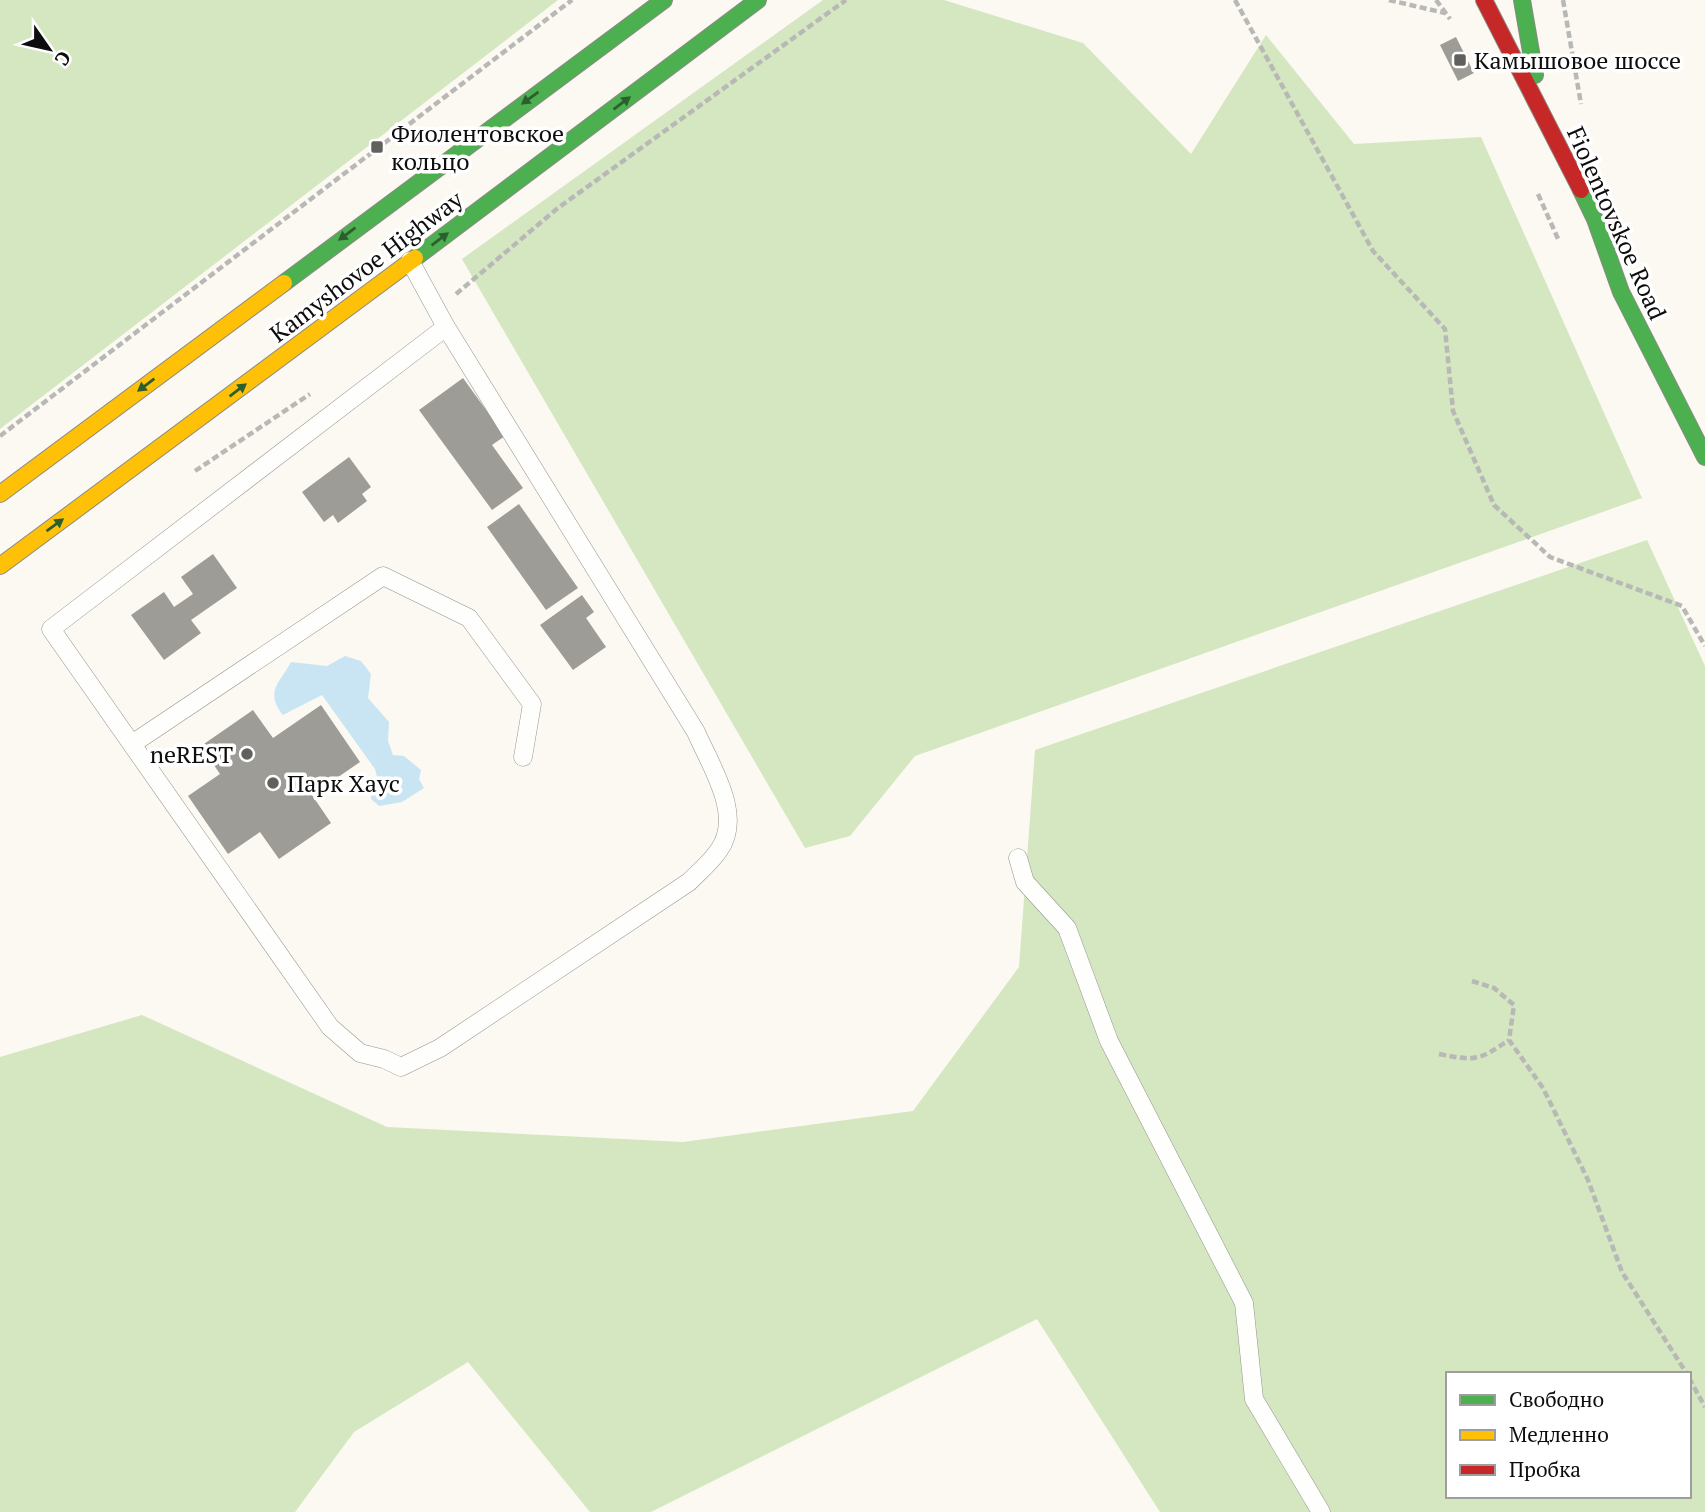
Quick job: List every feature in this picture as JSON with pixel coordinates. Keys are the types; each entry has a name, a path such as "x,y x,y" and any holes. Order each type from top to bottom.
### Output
{"main road":[{"name":"Kamyshovoe Highway","path":"0,494 664,0"},
{"name":"Kamyshovoe Highway","path":"0,566 758,0"},
{"path":"1522,0 1542,115"},
{"name":"Fiolentovskoe Road","path":"1487,3 1595,219 1621,292 1705,457"}],"lane":[{"path":"410,261 446,327 696,732 722,791 730,822 721,849 689,882 440,1048 401,1067 360,1053 330,1027 51,629 446,327"},
{"path":"132,744 383,576 469,618 532,704 523,757"},
{"path":"1018,858 1025,882 1068,928 1109,1041 1244,1303 1254,1399 1321,1512"}],"path":[{"path":"0,436 572,0"},
{"path":"1235,0 1373,251 1445,329 1453,411 1494,505 1550,557 1682,606 1705,646"},
{"path":"1389,0 1445,13 1436,0"},
{"path":"1563,0 1581,105"},
{"path":"1472,981 1494,988 1514,1005 1509,1040 1543,1088 1588,1180 1622,1272 1685,1372"},
{"path":"1439,1054 1470,1060 1491,1052 1509,1040"},
{"path":"1691,1381 1705,1407"}],"green space":[{"path":"0,0 558,0 0,429"},
{"path":"823,0 944,0 1083,43 1191,154 1266,35 1354,144 1481,137 1642,498 915,756 850,836 805,848 462,259"},
{"path":"1647,540 1705,666 1705,1512 1160,1512 1037,1319 651,1512 590,1512 468,1362 354,1432 295,1512 0,1512 0,1057 142,1015 387,1127 683,1142 913,1111 1019,967 1035,750"}],"water":[{"path":"345,656 361,661 371,674 368,698 389,722 388,741 393,755 404,756 421,770 419,779 424,788 402,802 379,806 371,799 372,785 377,777 375,769 322,695 283,715 277,707 274,693 291,662 327,666"}],"building":[{"path":"1456,37 1474,73 1458,81 1440,45"},
{"path":"463,378 505,436 492,445 523,488 492,510 419,410"},
{"path":"349,457 371,487 362,494 367,501 338,523 333,515 324,522 302,492"},
{"path":"519,504 578,588 546,610 487,527"},
{"path":"213,554 237,588 191,620 201,633 164,660 131,615 164,592 174,607 193,594 181,577"},
{"path":"582,595 594,612 586,618 606,647 573,670 540,625"},
{"path":"321,705 360,762 312,795 331,823 279,859 260,832 228,854 188,796 220,774 201,746 253,710 273,738"}],"traffic: fast":[{"path":"284,283 664,0"},
{"path":"415,258 758,0"},
{"path":"1522,0 1535,75"},
{"path":"1581,190 1595,219 1621,292 1705,457"}],"traffic: slow":[{"path":"0,566 415,258"},
{"path":"0,494 284,283"}],"traffic: jam":[{"path":"1484,0 1581,190"}],"place":[{"name":"Камышовое шоссе","path":"1460,60"},
{"name":"Фиолентовское кольцо","path":"377,147"},
{"name":"neREST","path":"247,754"},
{"name":"Парк Хаус","path":"273,783"}]}
